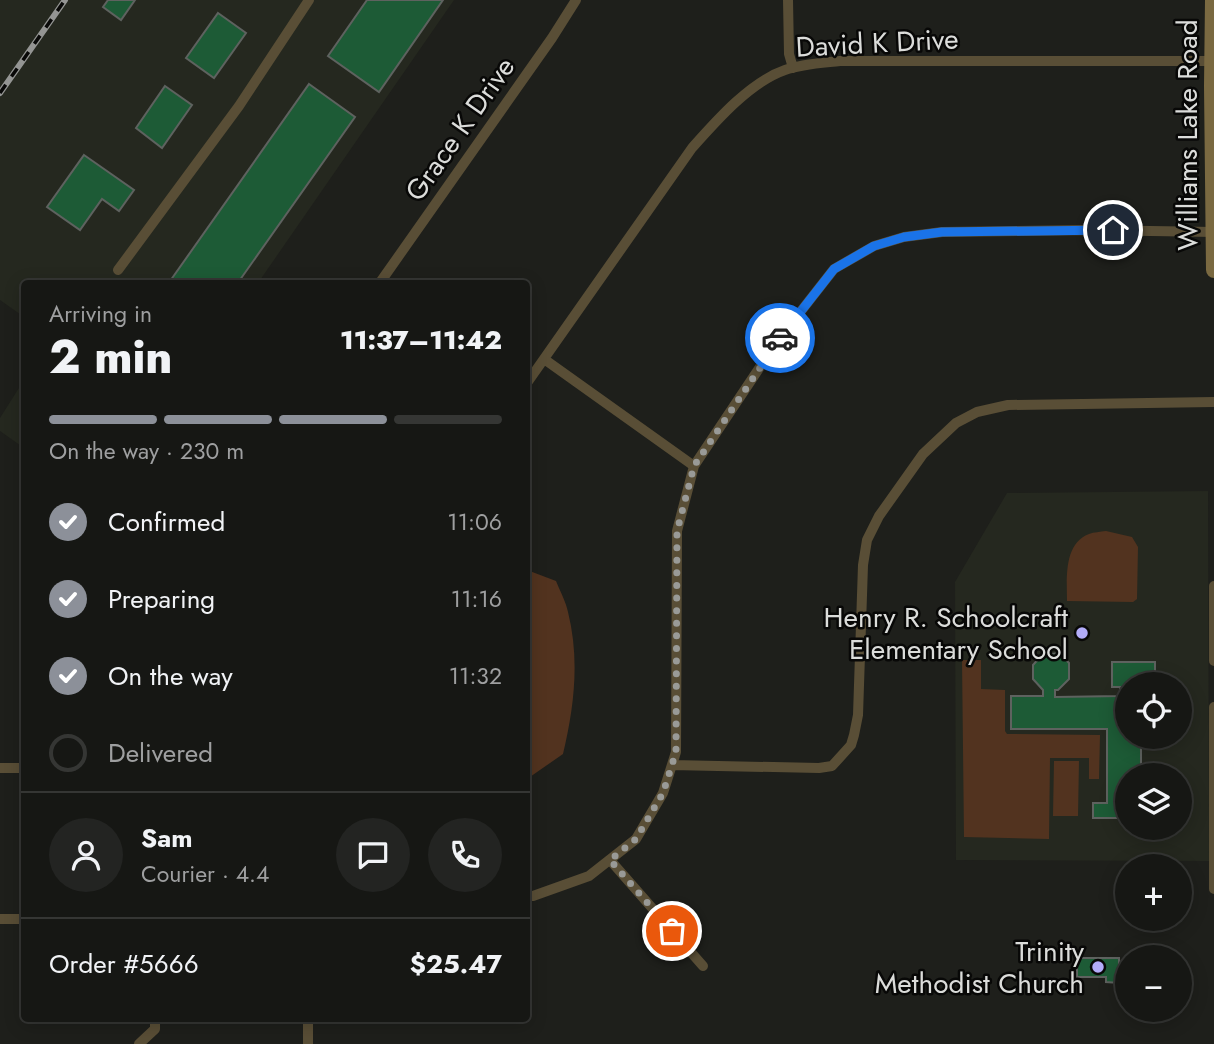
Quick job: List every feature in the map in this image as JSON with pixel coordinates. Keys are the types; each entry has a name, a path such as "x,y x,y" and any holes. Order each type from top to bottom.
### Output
{"main road":[{"name":"Williams Lake Road","path":"1213,0 1214,270"}],"street":[{"path":"118,270 239,106 309,0"},
{"name":"Grace K Drive","path":"382,280 576,0"},
{"path":"788,0 789,54 793,68"},
{"name":"David K Drive","path":"530,379 692,148 722,114 754,88 783,71 840,61 1213,61"},
{"path":"530,896 589,876 610,860 636,839 663,793 676,752 677,531 694,466 776,343 834,269 874,246 904,237 942,232 1214,232"},
{"path":"544,359 694,466"},
{"path":"672,765 819,768 832,766 851,745 858,715 863,565 867,540 896,488 923,454 956,423 977,412 1008,405 1214,402"},
{"path":"1214,586 1214,661"},
{"path":"1214,707 1214,889"},
{"path":"0,768 21,768"},
{"path":"610,860 703,966"},
{"path":"0,919 21,919"},
{"path":"139,1044 155,1028 155,1022"},
{"path":"308,1022 308,1044"}],"shaded area":[{"path":"0,0 454,0 260,280 21,280 21,315 0,300"},
{"path":"21,385 21,446 0,431 0,418"},
{"name":"Henry R. Schoolcraft Elementary School","path":"1208,491 1209,861 1192,861 1192,854 1115,854 1115,861 956,860 955,582 1007,493"},
{"path":"1106,531 1132,537 1138,547 1137,599 1133,602 1067,601 1068,563 1075,546 1089,534"},
{"path":"530,571 556,581 572,630 575,666 573,702 563,754 530,777"},
{"path":"962,660 981,660 981,689 1005,690 1007,734 1100,735 1099,779 1089,779 1089,758 1050,758 1049,839 964,837"},
{"path":"1054,761 1079,761 1078,816 1053,816"}],"building":[{"path":"108,0 135,0 121,20 103,7"},
{"path":"367,0 443,0 379,92 328,56"},
{"path":"218,13 246,33 214,78 186,58"},
{"path":"309,84 355,117 240,280 171,280"},
{"path":"165,86 192,105 162,148 136,128"},
{"path":"84,155 134,190 119,211 102,199 80,230 47,207"},
{"path":"1059,653 1069,663 1069,679 1055,690 1055,697 1115,696 1115,749 1141,749 1141,763 1115,763 1115,818 1093,818 1093,803 1107,803 1107,729 1011,729 1011,696 1043,696 1043,690 1033,679 1033,665 1042,655"},
{"path":"1112,662 1155,662 1155,672 1115,672 1115,687 1112,687"},
{"name":"Trinity Methodist Church","path":"1077,958 1115,958 1115,983 1106,982 1106,977 1077,977"}],"railway":[{"path":"0,93 65,0"}],"way so far":[{"path":"672,931 610,860 636,839 663,793 676,752 677,531 694,466 780,338"}],"place":[{"name":"Henry R. Schoolcraft Elementary School","path":"1082,633"},
{"name":"Trinity Methodist Church","path":"1098,967"}],"route":[{"path":"780,338 834,269 874,246 904,237 942,232 1113,230"}]}
